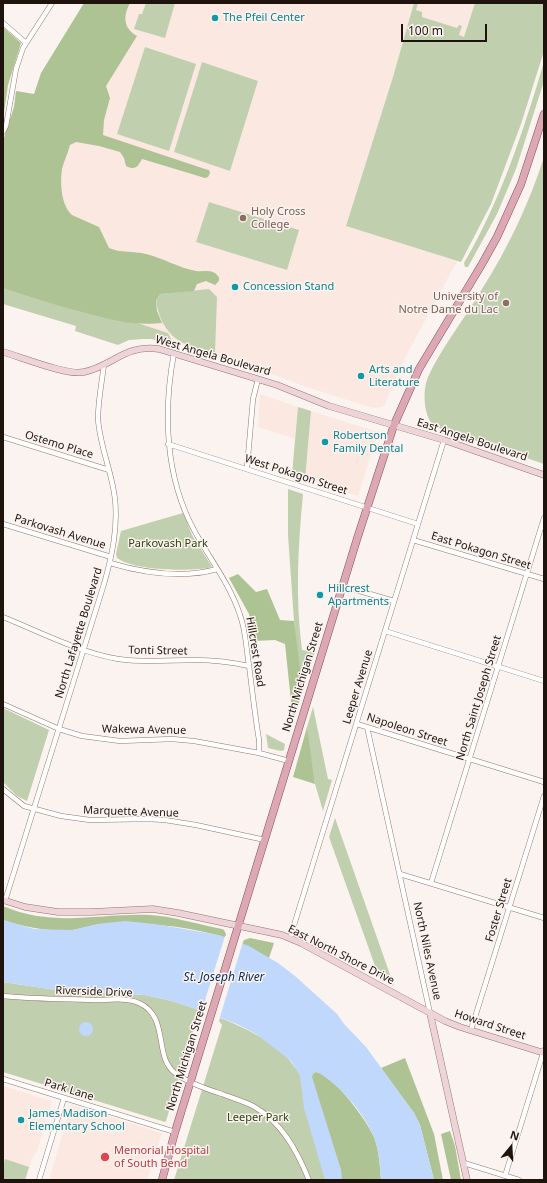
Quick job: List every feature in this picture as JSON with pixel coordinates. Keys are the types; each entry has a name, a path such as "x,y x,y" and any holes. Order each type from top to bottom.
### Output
{"main road":[{"name":"North Michigan Street","path":"162,1179 238,925 394,425 419,369 480,269 497,237 521,184 544,114"}],"street":[{"path":"3,132 6,126 16,69 25,42 52,3"},
{"path":"3,23 25,42"},
{"name":"West Angela Boulevard","path":"3,352 72,373 82,373 104,364 128,351 151,348 174,353 277,385 328,406 394,425"},
{"name":"Hillcrest Road","path":"174,353 168,410 168,444 173,472 186,513 206,553 233,596 241,616 259,740 258,753"},
{"name":"North Lafayette Boulevard","path":"4,900 34,810 110,563 116,530 115,499 109,470 102,447 98,417 104,364"},
{"path":"247,468 253,399 258,379"},
{"name":"East Angela Boulevard","path":"394,425 444,440 544,475"},
{"name":"Ostemo Place","path":"3,437 109,470"},
{"name":"Leeper Avenue","path":"290,938 444,440"},
{"name":"West Pokagon Street","path":"168,444 247,468 418,524"},
{"name":"North Saint Joseph Street","path":"431,883 544,518"},
{"name":"Parkovash Avenue","path":"3,524 111,557"},
{"name":"East Pokagon Street","path":"413,540 544,579"},
{"name":"Parkovash Avenue","path":"110,563 132,569 166,574 203,572 217,569"},
{"path":"356,590 394,601"},
{"name":"Tonti Street","path":"3,617 84,650 104,656 148,662 206,660 249,666"},
{"path":"385,631 544,681"},
{"name":"Wakewa Avenue","path":"3,704 59,730 82,736 120,740 172,739 194,741 258,753 289,761"},
{"name":"Napoleon Street","path":"356,724 544,782"},
{"name":"North Niles Avenue","path":"367,727 467,1180"},
{"name":"Marquette Avenue","path":"3,789 24,806 34,810 61,816 90,820 148,819 179,821 265,840"},
{"name":"Foster Street","path":"471,1030 544,796"},
{"path":"400,874 544,918"},
{"name":"East North Shore Drive","path":"4,900 44,910 73,912 153,909 196,916 282,935 430,1014"},
{"name":"Riverside Drive","path":"3,996 53,999 125,1000 140,1003 146,1007 156,1019 160,1030 164,1056 169,1067 174,1073 190,1082 252,1106 273,1121 282,1130 297,1154 309,1180"},
{"name":"Howard Street","path":"430,1014 450,1023 544,1052"},
{"path":"505,1176 544,1052"},
{"name":"Park Lane","path":"3,1079 175,1132"},
{"path":"39,1180 64,1098"},
{"path":"464,1163 519,1180"}],"shaded area":[{"name":"Holy Cross College","path":"111,3 544,3 474,235 451,272 405,358 385,404 382,407 373,408 303,386 172,341 168,333 3,279 3,177"},
{"path":"260,394 298,407 295,439 258,427"},
{"path":"311,411 378,432 358,496 305,480"},
{"path":"3,1086 52,1101 37,1151 32,1158 26,1180 3,1180"},
{"name":"Memorial Hospital of South Bend","path":"71,1105 162,1133 147,1180 49,1180"}],"green space":[{"path":"84,3 130,3 125,17 129,29 137,36 106,86 110,98 104,120 103,135 209,170 210,173 208,177 205,178 142,159 136,167 132,168 126,166 124,158 120,152 76,142 70,145 62,169 62,194 68,211 72,215 99,227 109,248 118,251 146,254 190,270 213,272 219,277 218,283 215,285 206,281 197,284 194,291 160,294 156,300 157,311 162,323 133,323 95,316 3,288 3,141 14,107 16,91 34,94 41,73"},
{"path":"146,3 175,3 165,38 134,29 139,14 142,14"},
{"path":"414,3 418,3 416,10 422,12 422,17 457,28 459,25 462,26 459,35 464,37 475,3 544,3 544,51 521,124 491,204 461,262 346,226 393,77"},
{"path":"3,27 21,43 8,85 3,119"},
{"path":"145,47 196,64 169,151 117,134"},
{"path":"202,62 258,81 230,171 174,152"},
{"path":"544,62 544,81 516,169 497,214 468,267 465,267 464,263 489,215 510,165"},
{"name":"University of Notre Dame du Lac","path":"544,157 544,464 433,426 426,409 425,389 433,366 476,300 509,242 532,192"},
{"path":"209,202 299,230 287,270 196,242"},
{"path":"3,279 168,333 172,341 168,345 152,339 129,340 118,345 75,331 76,326 3,304"},
{"path":"209,289 217,297 215,353 183,343 168,331 159,312 156,300 160,294"},
{"path":"298,407 311,411 305,480 292,474"},
{"path":"288,489 303,494 298,572 298,611 302,650 315,652 303,691 295,635 288,535"},
{"name":"Parkovash Park","path":"183,513 192,535 212,567 191,570 150,568 137,566 117,558 116,554 121,531"},
{"path":"238,574 256,592 267,589 280,620 294,621 303,691 293,720 285,644 275,640 254,641 249,614 229,578"},
{"path":"313,707 328,779 332,780 323,811 315,784 308,740 307,727"},
{"path":"3,708 49,730 27,801 17,796 3,782"},
{"path":"307,727 315,784 293,777"},
{"path":"266,734 285,744 284,750 281,751 268,748"},
{"path":"335,818 394,986 379,977 329,837"},
{"path":"3,906 22,913 58,918 131,915 159,916 222,929 226,934 225,938 210,933 179,927 131,924 100,924 73,930 46,930 3,920"},
{"path":"250,938 274,943 269,958 242,944 244,940"},
{"path":"3,982 56,990 145,995 172,1001 202,1011 201,1016 197,1018 166,1121 165,1122 3,1072"},
{"name":"Leeper Park","path":"220,1018 240,1026 272,1044 289,1060 295,1068 314,1072 381,1180 174,1180 222,1025 219,1021"},
{"path":"405,1058 434,1134 443,1180 434,1180 420,1125 414,1113 381,1068"},
{"path":"315,1072 322,1074 339,1088 364,1120 374,1137 377,1147 381,1180 342,1180 341,1170 312,1077"},
{"path":"450,1131 455,1146 461,1180 451,1180 441,1134"},
{"path":"5,1159 29,1167 25,1180 3,1180 3,1167"}],"water":[{"name":"St. Joseph River","path":"3,920 34,929 72,930 98,924 125,921 155,924 219,935 249,946 278,963 295,976 337,1014 344,1024 366,1047 414,1113 420,1125 434,1180 381,1180 377,1147 370,1128 358,1109 343,1092 317,1072 313,1073 312,1077 341,1170 342,1180 325,1180 304,1108 300,1076 291,1061 256,1034 237,1024 172,1001 145,995 56,990 3,982"},
{"path":"86,1022 91,1024 93,1029 91,1034 86,1036 81,1034 79,1029 81,1024"}],"pier":[{"path":"225,936 243,942 219,1020 201,1013"}],"place":[{"name":"The Pfeil Center","path":"215,18"},
{"name":"Holy Cross College","path":"243,218"},
{"name":"Concession Stand","path":"235,287"},
{"name":"University of Notre Dame du Lac","path":"506,303"},
{"name":"Arts and Literature","path":"361,376"},
{"name":"Robertson Family Dental","path":"325,442"},
{"name":"Hillcrest Apartments","path":"320,595"},
{"name":"James Madison Elementary School","path":"21,1120"},
{"name":"Memorial Hospital of South Bend","path":"105,1157"}]}
